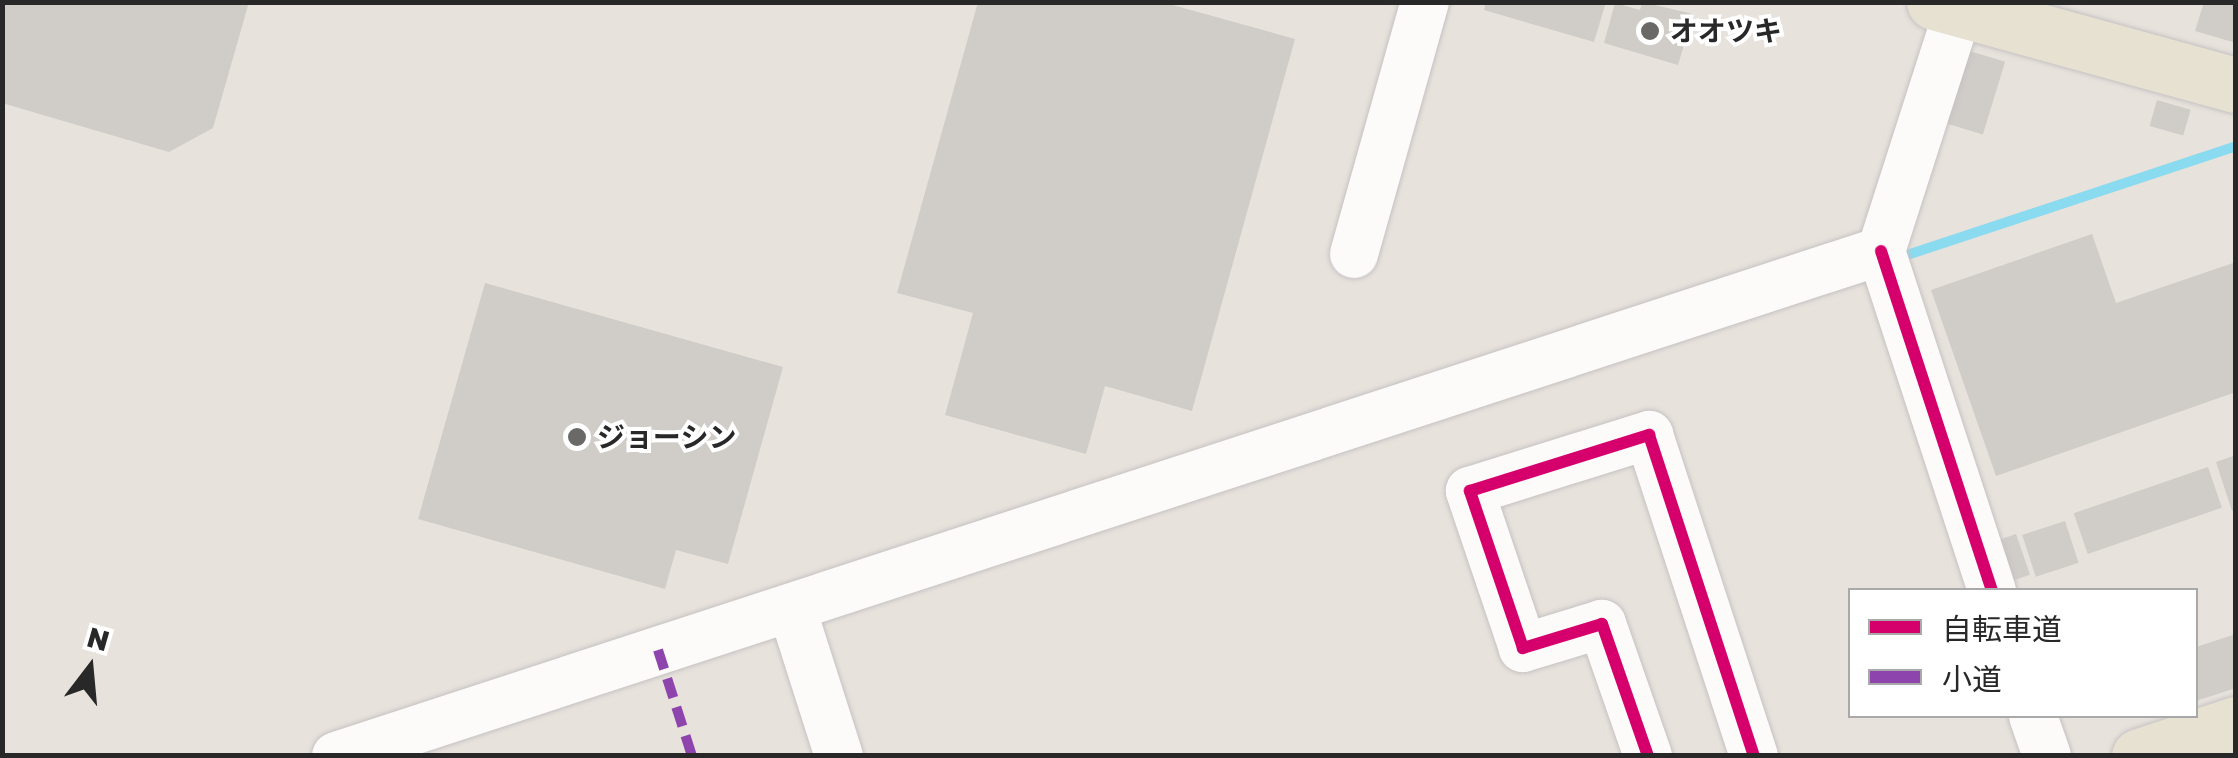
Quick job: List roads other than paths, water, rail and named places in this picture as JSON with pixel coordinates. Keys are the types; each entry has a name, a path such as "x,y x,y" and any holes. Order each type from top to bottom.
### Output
{"main road":[{"path":"1952,5 2236,85"},
{"path":"2139,756 2236,724"}],"street":[{"path":"1354,254 1425,2"},
{"path":"1952,5 1881,251 1991,588"},
{"path":"336,756 1881,251"},
{"path":"1648,756 1602,624 1523,648 1470,491 1649,435 1754,756"},
{"path":"792,610 839,756"},
{"path":"2035,718 2046,756"}],"waterway":[{"path":"1895,259 2236,146"}],"place":[{"name":"オオツキ","path":"1650,31"},
{"name":"ジョーシン","path":"577,437"}]}
